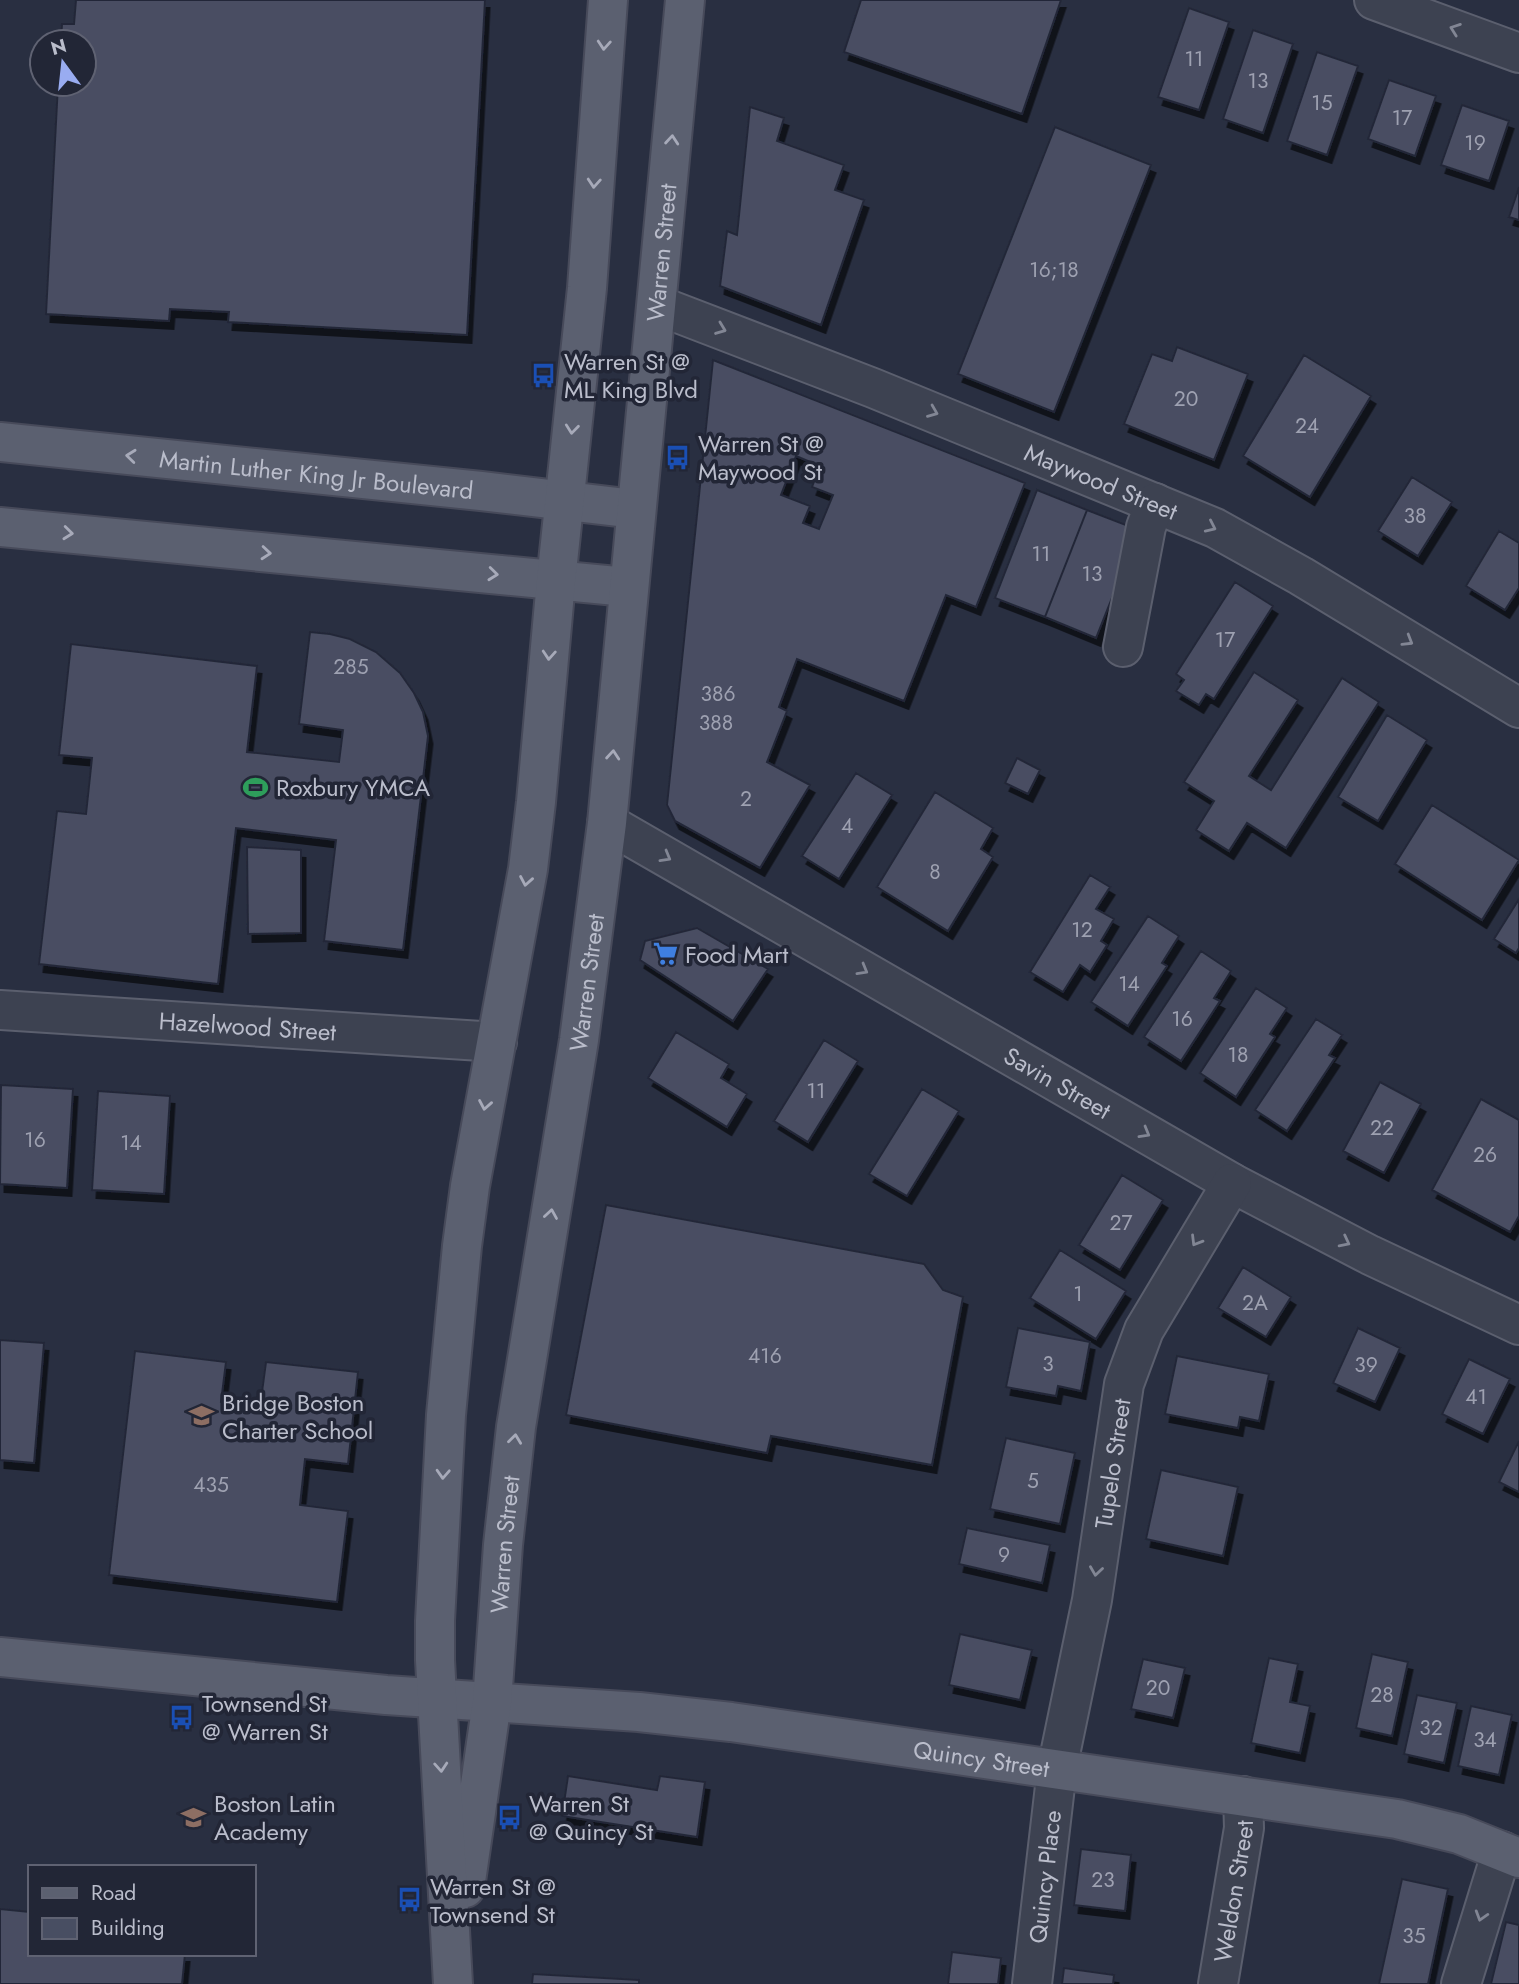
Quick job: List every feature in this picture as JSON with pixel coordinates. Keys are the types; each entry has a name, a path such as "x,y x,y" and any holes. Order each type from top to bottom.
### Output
{"main road":[{"name":"Warren Street","path":"453,1973 436,1699 435,1621 446,1415 455,1301 470,1186 528,869 587,288 608,0"},
{"name":"Warren Street","path":"453,1973 492,1702 503,1545 515,1440 579,1040 607,823 627,587 657,305 685,0"},
{"name":"Martin Luther King Jr Boulevard","path":"0,442 635,509"},
{"path":"0,527 627,587"},
{"name":"Quincy Street","path":"0,1657 436,1699 639,1712 731,1721 1419,1823 1459,1834 1510,1854"}],"street":[{"path":"1374,0 1519,52"},
{"name":"Maywood Street","path":"657,305 873,388 1214,528 1301,576 1519,708"},
{"path":"1122,647 1146,527 1155,503"},
{"name":"Savin Street","path":"607,823 1232,1183 1370,1255 1519,1325"},
{"name":"Hazelwood Street","path":"0,1010 497,1042"},
{"name":"Tupelo Street","path":"1057,1769 1092,1600 1124,1384 1144,1330 1232,1183"},
{"name":"Quincy Place","path":"1032,1984 1057,1769"},
{"name":"Weldon Street","path":"1218,1984 1244,1828 1243,1796"},
{"path":"1461,1984 1510,1854"}],"building":[{"path":"76,0 485,0 467,335 228,322 229,312 170,309 169,321 46,314 57,98 98,98 98,28 62,28 62,24 74,24"},
{"path":"861,0 1061,0 1022,114 844,52"},
{"path":"1189,8 1229,22 1199,110 1158,97"},
{"path":"1253,30 1293,44 1263,133 1223,119"},
{"path":"1317,52 1358,66 1327,155 1287,141"},
{"path":"1389,80 1436,96 1415,156 1368,139"},
{"path":"1462,105 1509,121 1489,181 1441,165"},
{"path":"750,107 784,118 777,141 844,165 835,190 864,200 821,325 720,286 727,231 737,235"},
{"path":"1055,127 1151,165 1054,412 958,374"},
{"path":"1519,187 1519,220 1509,217"},
{"path":"1177,347 1248,374 1214,460 1124,424 1152,354 1172,361"},
{"path":"1304,355 1371,396 1310,497 1243,456"},
{"path":"713,360 1025,483 976,607 946,595 904,701 797,659 779,707 787,711 767,762 810,785 760,868 675,821 667,805","holes":["796,456 820,466 812,487 833,495 819,529 803,523 810,506 781,495"]},
{"path":"1412,477 1452,502 1418,556 1378,531"},
{"path":"1037,490 1087,510 1045,617 995,598"},
{"path":"1087,510 1139,530 1096,638 1045,617"},
{"path":"1499,531 1519,543 1519,588 1505,610 1466,586"},
{"path":"1235,582 1273,606 1214,699 1206,694 1199,705 1176,691 1184,680 1176,674"},
{"name":"Roxbury YMCA","path":"310,632 350,639 376,652 400,673 423,712 428,736 403,950 324,941 336,840 236,828 218,984 39,964 57,811 86,814 92,758 59,755 71,644 257,666 247,752 339,762 343,730 299,724"},
{"path":"1254,672 1298,700 1249,776 1271,790 1342,678 1379,702 1286,848 1247,823 1229,851 1196,830 1214,801 1184,782"},
{"path":"1387,715 1427,740 1378,821 1338,797"},
{"path":"1017,758 1040,770 1028,794 1005,783"},
{"path":"856,773 892,795 839,879 802,856"},
{"path":"935,792 993,828 981,849 993,857 948,931 877,887"},
{"path":"1432,805 1519,860 1482,920 1395,864"},
{"path":"247,847 301,850 301,933 248,934"},
{"path":"1090,875 1110,887 1096,909 1114,919 1101,941 1107,945 1090,972 1080,965 1063,992 1030,972"},
{"path":"1519,899 1519,948 1516,953 1494,939"},
{"path":"1148,916 1179,936 1162,963 1167,966 1128,1026 1091,1002"},
{"path":"697,928 768,969 733,1021 640,960 645,941"},
{"path":"1201,951 1231,971 1214,998 1220,1001 1181,1061 1144,1037"},
{"path":"1256,988 1287,1008 1270,1034 1275,1037 1236,1097 1200,1073"},
{"path":"1316,1019 1342,1035 1329,1055 1335,1058 1287,1131 1255,1110"},
{"path":"676,1032 729,1064 721,1078 747,1094 727,1127 648,1078"},
{"path":"824,1040 858,1061 808,1142 774,1121"},
{"path":"1380,1082 1421,1104 1384,1173 1343,1151"},
{"path":"1,1085 73,1089 67,1188 0,1184"},
{"path":"922,1089 959,1111 907,1196 869,1174"},
{"path":"98,1091 170,1096 164,1194 92,1190"},
{"path":"1481,1099 1519,1120 1519,1216 1510,1232 1432,1190"},
{"path":"1122,1175 1163,1200 1120,1270 1079,1245"},
{"path":"606,1205 924,1264 943,1290 963,1297 932,1465 771,1436 767,1453 566,1415"},
{"path":"1060,1250 1126,1291 1096,1339 1030,1298"},
{"path":"1243,1267 1291,1297 1266,1337 1218,1308"},
{"path":"1018,1328 1090,1342 1081,1391 1058,1386 1056,1396 1006,1387"},
{"path":"1358,1328 1400,1348 1375,1402 1333,1383"},
{"path":"0,1340 44,1343 34,1463 0,1460"},
{"path":"135,1351 226,1362 221,1402 260,1407 266,1362 358,1372 348,1464 305,1459 300,1505 348,1511 337,1602 109,1575"},
{"path":"1177,1356 1269,1374 1259,1421 1240,1417 1238,1428 1165,1414"},
{"path":"1469,1359 1510,1379 1483,1434 1442,1414"},
{"path":"1006,1438 1075,1453 1060,1524 990,1509"},
{"path":"1519,1441 1519,1492 1499,1482"},
{"path":"1161,1470 1238,1487 1223,1556 1146,1539"},
{"path":"967,1528 1050,1545 1042,1583 959,1564"},
{"path":"960,1634 1032,1650 1020,1700 949,1685"},
{"path":"1372,1654 1408,1662 1392,1736 1356,1728"},
{"path":"1269,1658 1298,1664 1290,1702 1310,1706 1300,1753 1251,1743"},
{"path":"1143,1659 1185,1668 1173,1718 1131,1709"},
{"path":"1417,1695 1457,1703 1444,1763 1404,1754"},
{"path":"1471,1706 1512,1715 1499,1775 1458,1766"},
{"path":"568,1776 657,1790 660,1776 705,1782 697,1837 562,1816"},
{"path":"1081,1849 1131,1855 1125,1911 1074,1905"},
{"path":"1402,1879 1448,1889 1428,1984 1379,1984"},
{"path":"0,1909 28,1912 28,1956 185,1956 182,1984 0,1984"},
{"path":"1506,1922 1519,1925 1519,1984 1491,1984"},
{"path":"952,1952 1001,1958 998,1984 948,1984"},
{"path":"1064,1968 1114,1975 1113,1984 1062,1984"},
{"path":"533,1974 639,1980 639,1984 532,1984"}],"place":[{"name":"Warren St @ ML King Blvd","path":"544,375"},
{"name":"Warren St @ Maywood St","path":"678,457"},
{"name":"Roxbury YMCA","path":"256,787"},
{"name":"Food Mart","path":"665,954"},
{"name":"Bridge Boston Charter School","path":"202,1416"},
{"name":"Townsend St @ Warren St","path":"182,1717"},
{"name":"Boston Latin Academy","path":"194,1817"},
{"name":"Warren St @ Quincy St","path":"509,1817"},
{"name":"Warren St @ Townsend St","path":"410,1900"}]}
